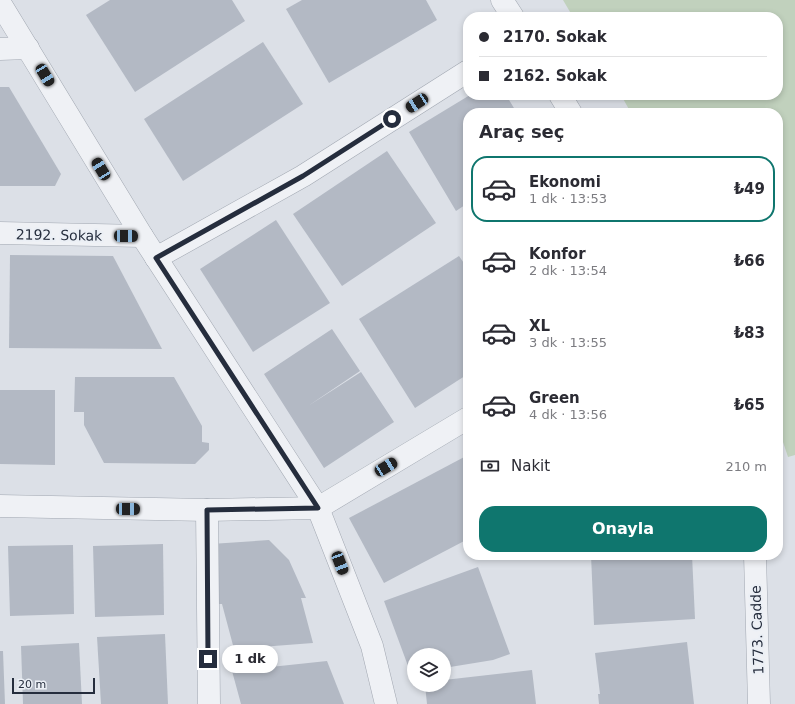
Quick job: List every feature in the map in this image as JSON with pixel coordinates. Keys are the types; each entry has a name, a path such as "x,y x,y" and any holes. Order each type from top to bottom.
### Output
{"street":[{"path":"502,0 510,12"},
{"path":"0,3 142,236 318,508 372,646 386,704"},
{"path":"0,49 28,48"},
{"path":"156,258 303,176 463,74"},
{"name":"2192. Sokak","path":"0,233 142,236"},
{"path":"0,506 207,510 318,508 463,421"},
{"path":"207,510 208,704"},
{"name":"1773. Cadde","path":"755,560 759,704"}],"green space":[{"path":"563,0 795,0 795,455 788,457 783,442 783,108 628,108 624,100 783,100 783,12 570,12"}],"building":[{"path":"110,0 232,0 245,21 135,92 86,15"},
{"path":"302,0 426,0 437,20 329,83 286,9"},
{"path":"263,42 303,104 183,181 144,119"},
{"path":"0,87 9,87 61,174 55,186 0,186"},
{"path":"463,99 509,100 514,108 463,108 463,206 456,211 409,132"},
{"path":"387,151 436,223 342,286 293,214"},
{"path":"276,220 330,303 253,352 200,269"},
{"path":"10,255 113,256 162,349 9,348"},
{"path":"459,256 463,262 463,377 415,408 359,319"},
{"path":"332,329 360,371 308,406 361,372 394,422 324,468 264,374"},
{"path":"75,377 174,377 202,426 202,442 209,443 209,450 195,464 104,463 84,425 84,412 74,412"},
{"path":"0,390 55,390 55,465 0,464"},
{"path":"463,458 463,542 384,583 349,518"},
{"path":"269,540 289,560 306,598 301,598 313,643 234,649 222,604 215,604 211,544"},
{"path":"163,544 164,615 95,617 93,546"},
{"path":"73,545 74,614 10,616 8,546"},
{"path":"591,560 692,560 695,619 594,625"},
{"path":"478,567 510,654 493,660 451,667 451,648 407,648 407,663 384,601"},
{"path":"165,634 168,704 101,704 97,637"},
{"path":"687,642 694,704 599,704 598,694 600,694 595,653"},
{"path":"79,643 82,704 23,704 21,646"},
{"path":"0,651 3,651 5,704 0,704"},
{"path":"327,661 344,704 241,704 232,671"},
{"path":"532,670 536,704 427,704 426,692 451,692 451,679"}],"route":[{"path":"208,659 207,510 318,508 156,258 303,176 392,119"}]}
